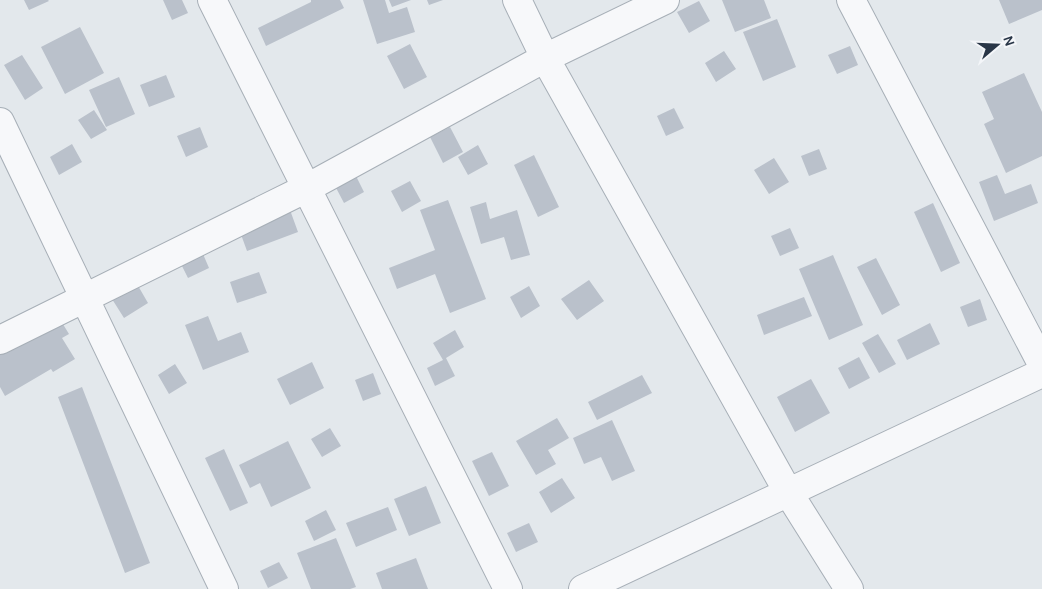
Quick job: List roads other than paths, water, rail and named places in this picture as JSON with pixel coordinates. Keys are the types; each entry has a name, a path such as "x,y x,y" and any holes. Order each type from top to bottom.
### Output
{"street":[{"path":"212,0 508,589"},
{"path":"517,0 545,58 788,492 849,589"},
{"path":"0,340 307,188 545,58 665,0"},
{"path":"851,0 1042,364"},
{"path":"0,122 224,589"},
{"path":"583,589 1042,373"}]}
